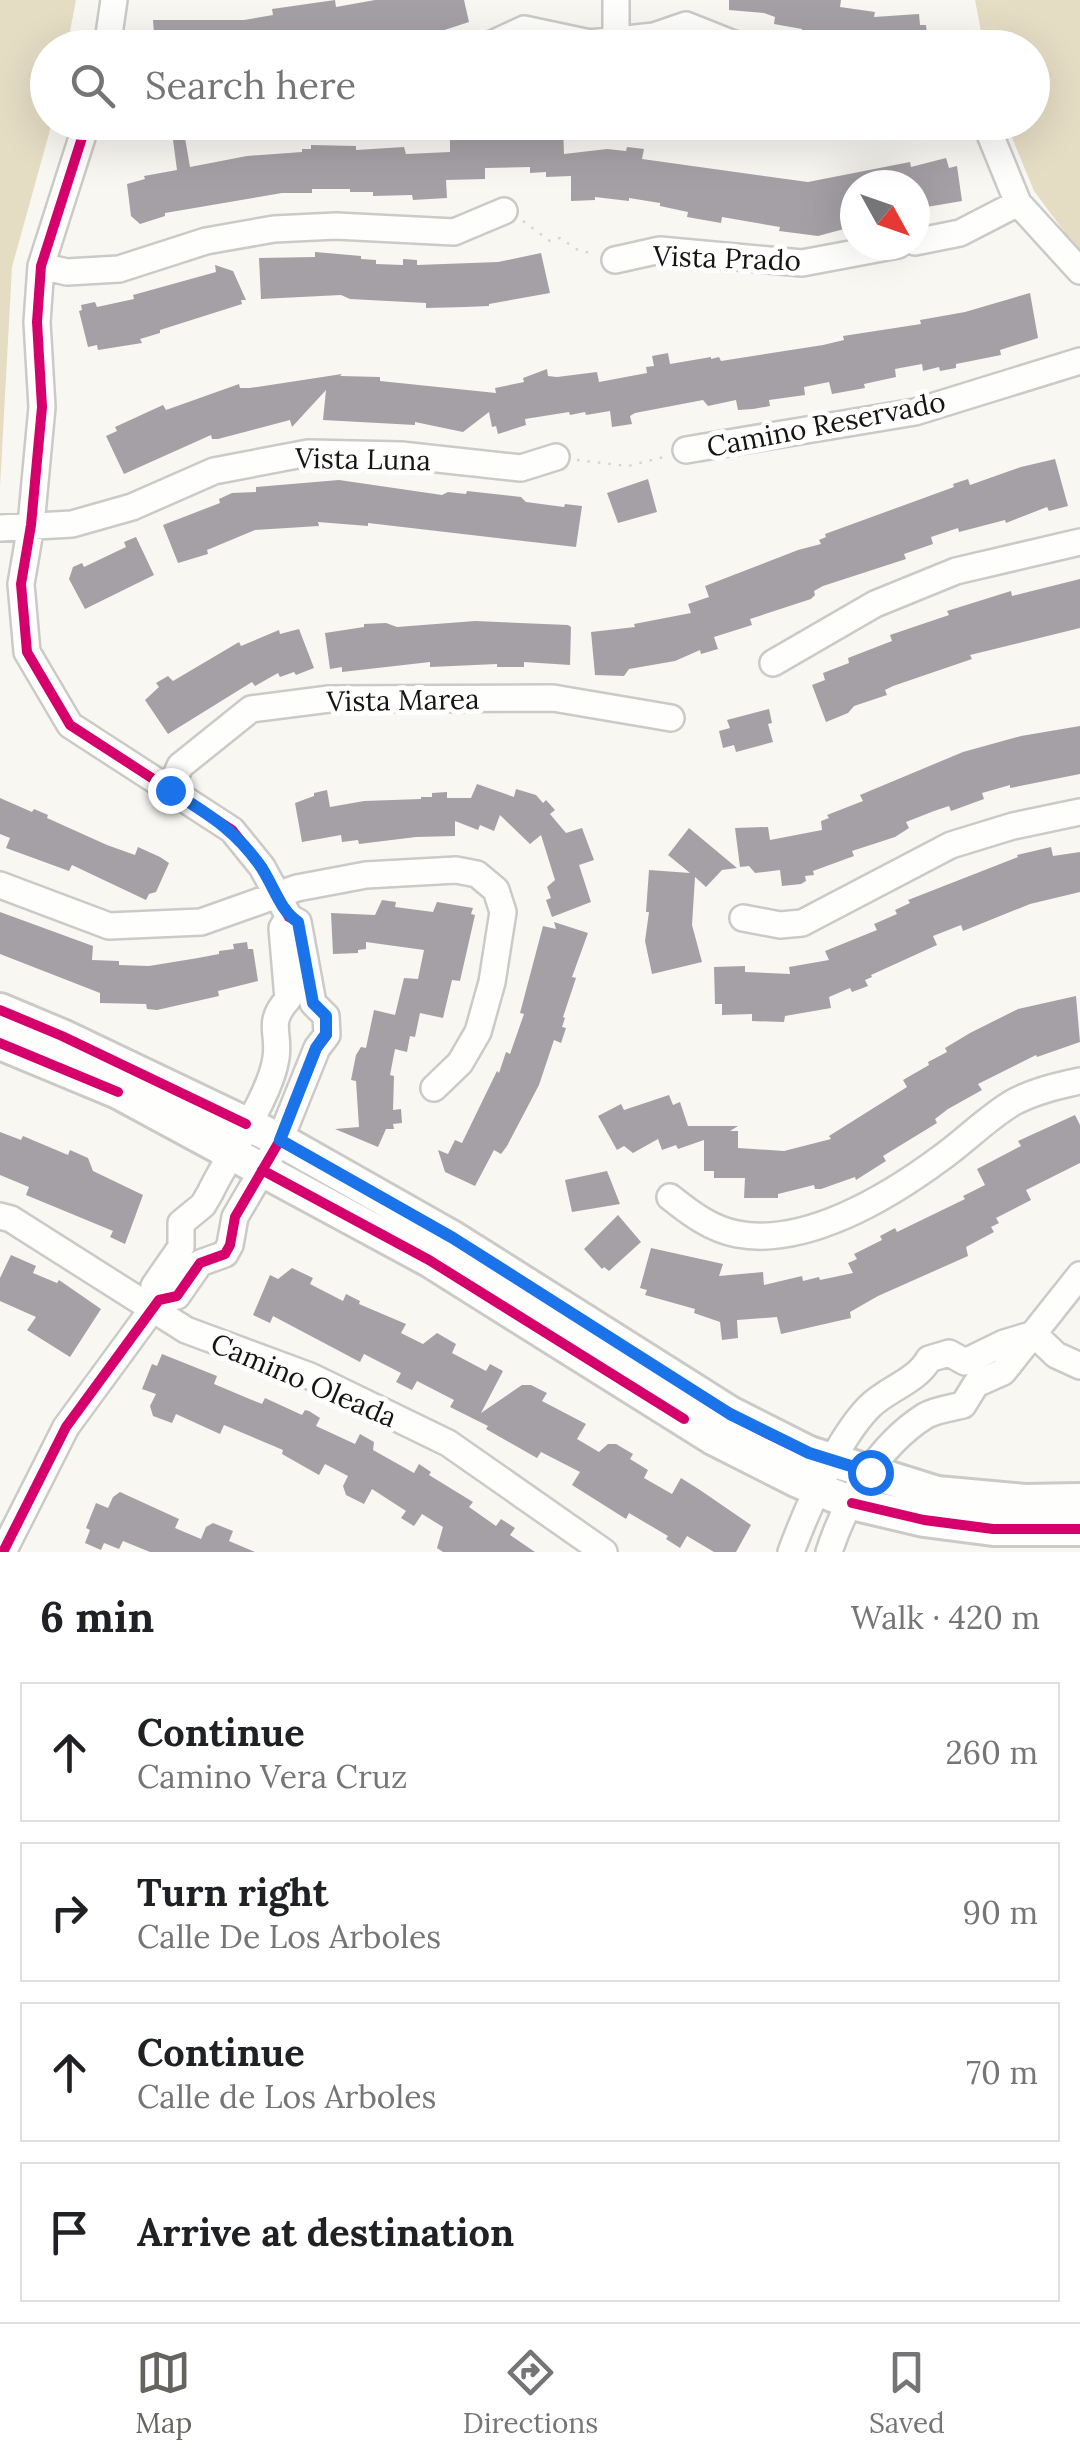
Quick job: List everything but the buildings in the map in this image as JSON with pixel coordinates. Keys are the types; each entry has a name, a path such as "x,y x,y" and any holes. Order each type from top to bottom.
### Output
{"main road":[{"path":"0,1010 62,1036 239,1139 262,1170 429,1260 713,1438 826,1475 870,1472 937,1493 1025,1501 1080,1500"},
{"path":"0,1043 239,1139 280,1140 453,1238 730,1414 809,1453 852,1502 924,1520 993,1529 1080,1529"}],"street":[{"path":"110,30 114,0"},
{"path":"616,0 616,30"},
{"path":"671,30 686,25 699,30"},
{"path":"81,140 42,266 38,322 42,407 21,584 28,652 70,726 232,830 262,867 283,905 282,928 300,1001 326,1016 326,1034 316,1048 280,1140 235,1217 230,1245 224,1254 190,1255"},
{"path":"993,140 1018,204 1080,271"},
{"path":"930,239 960,233 1018,204"},
{"path":"42,266 67,272 119,268 206,242 274,229 336,226 454,232 504,211"},
{"name":"Vista Prado","path":"615,260 660,250 802,264 840,256"},
{"name":"Camino Reservado","path":"686,450 915,412 1080,361"},
{"name":"Vista Luna","path":"0,528 72,524 132,507 214,471 308,453 401,455 521,468 556,457"},
{"path":"773,663 876,604 956,571 1080,542"},
{"name":"Vista Marea","path":"170,790 180,766 251,709 329,699 553,698 671,718"},
{"path":"743,918 780,925 802,923 950,845 1080,812"},
{"path":"0,885 109,926 202,922 283,905 366,874 456,870 477,874 496,890 503,912 487,1006 478,1032 460,1062 434,1088"},
{"path":"7,1549 66,1427 157,1304 177,1296 190,1255 181,1223 203,1205 276,1058 273,1028 277,1012 300,1001"},
{"path":"670,1197 698,1220 737,1234 796,1234 855,1211 938,1161 1013,1103 1046,1088 1080,1081"},
{"name":"Camino Oleada","path":"0,1216 11,1219 122,1292 157,1304 186,1330 310,1376 448,1443 604,1552"},
{"path":"791,1552 826,1475 866,1410 884,1393 921,1373 929,1358 949,1353 970,1373 1003,1372 1080,1276"},
{"path":"1034,1334 1056,1355 1080,1366"},
{"path":"829,1552 838,1526 894,1440 928,1414 963,1405 970,1373"}],"path":[{"path":"504,211 539,230 550,241 560,238 578,250 615,260"},
{"path":"556,457 628,466 686,450"}],"shaded area":[{"path":"0,0 76,0 70,30 30,30 30,140 47,140 12,267 0,487"},
{"path":"975,0 1080,0 1080,253 1034,191 1013,140 1050,140 1050,30 981,30"}],"cycle path":[{"path":"3,1552 66,1427 159,1300 177,1296 200,1263 225,1254 235,1217 280,1140 317,1048 327,1035 326,1016 313,1003 298,922 289,917 262,867 232,830 70,725 27,652 21,584 42,407 37,322 41,266 81,140"},
{"path":"0,1010 246,1124"},
{"path":"0,1043 118,1092"},
{"path":"262,1170 429,1260 684,1419"},
{"path":"402,1209 738,1418 833,1461"},
{"path":"852,1503 924,1520 993,1529 1080,1529"}],"route":[{"path":"170,790 232,830 262,867 289,916 298,922 313,1003 326,1016 326,1034 316,1048 280,1140 453,1238 730,1414 809,1453 870,1472"}]}
